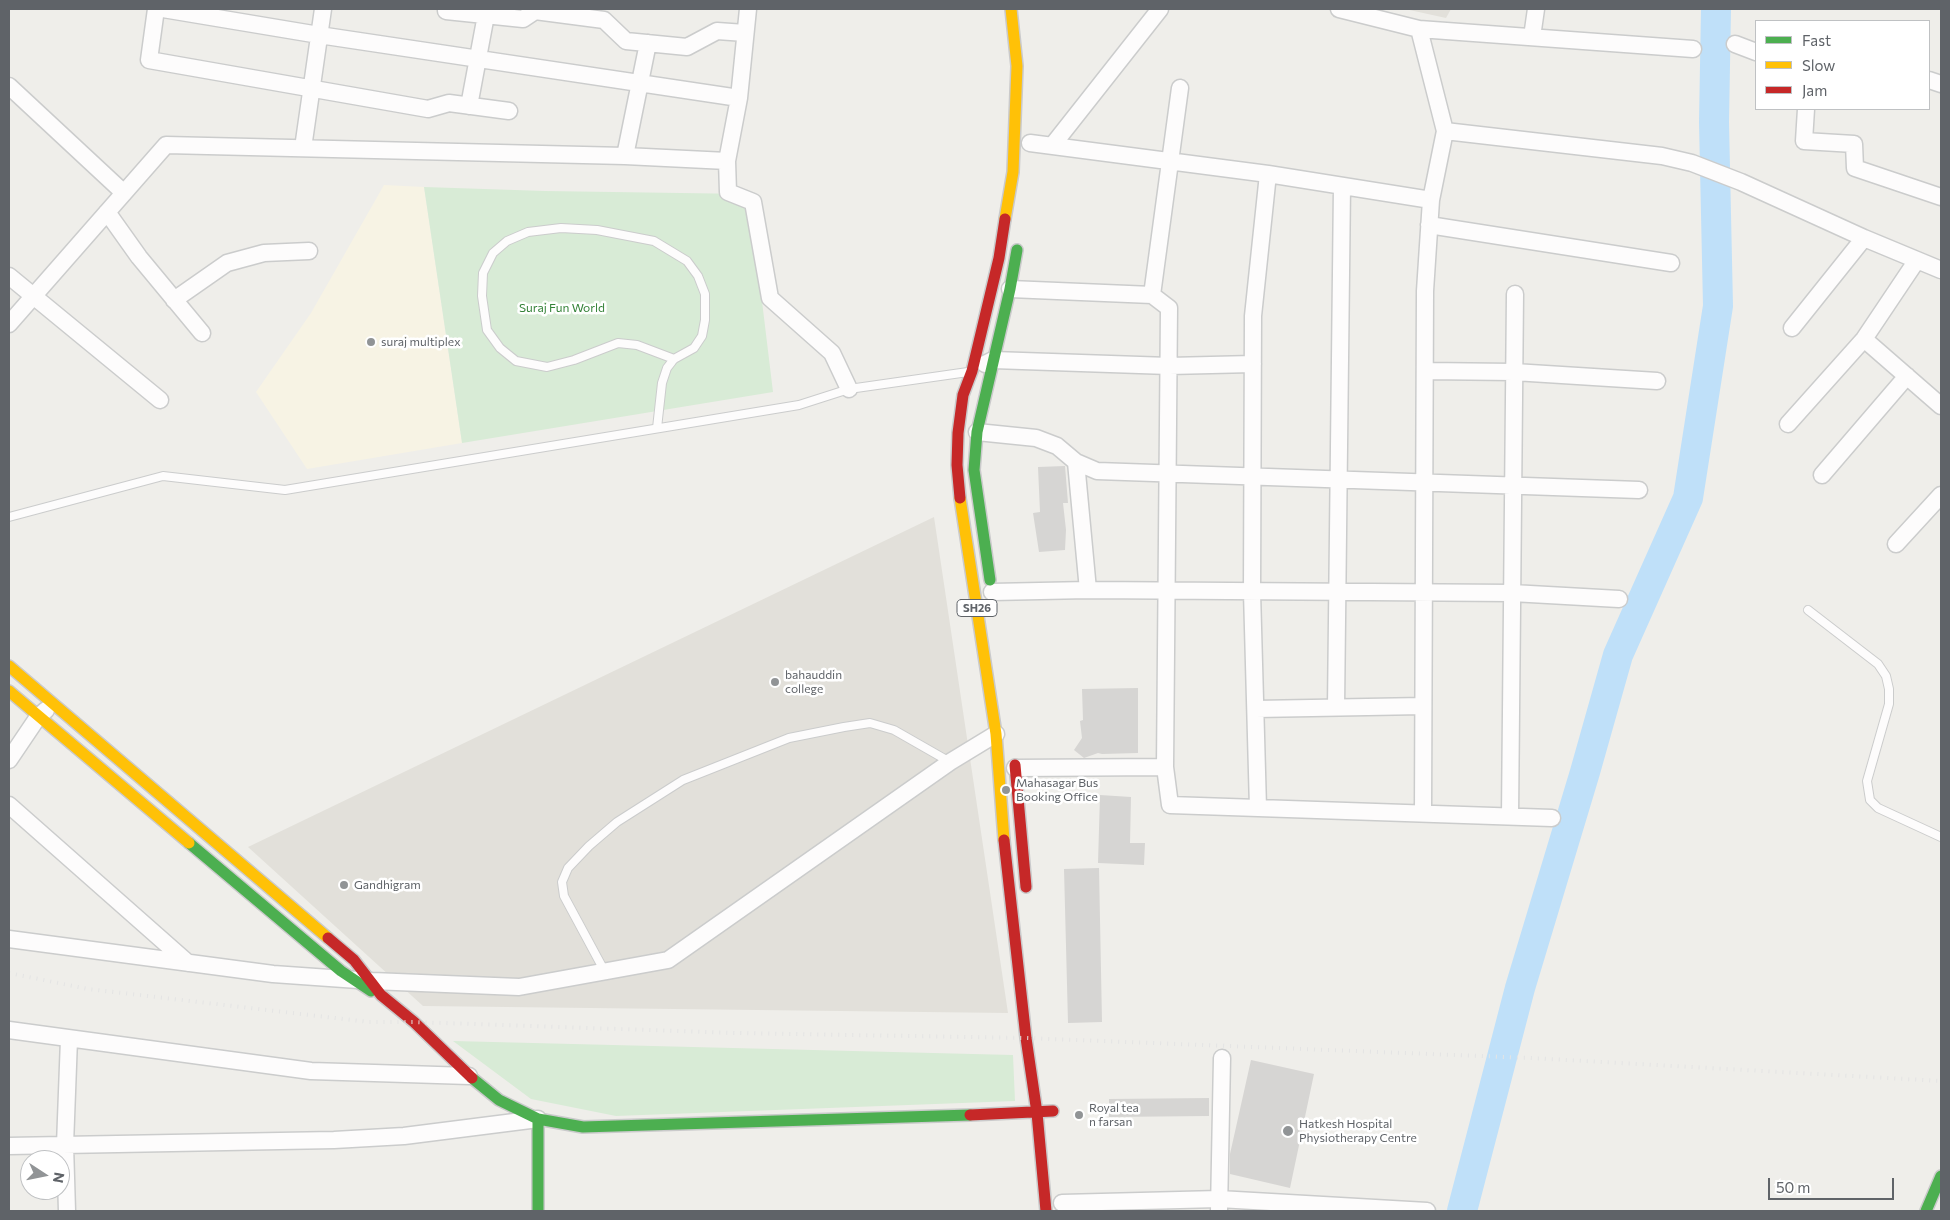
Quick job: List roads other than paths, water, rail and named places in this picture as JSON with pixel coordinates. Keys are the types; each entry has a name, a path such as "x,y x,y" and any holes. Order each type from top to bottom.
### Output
{"main road":[{"name":"SH26","path":"1012,9 1017,66 1013,172 999,258 972,371 963,395 958,433 957,465 962,512 996,734 1003,834 1026,1038 1037,1113 1046,1211"},
{"name":"SH26","path":"993,597 974,470 977,432 1010,289 1018,243"},
{"path":"9,666 354,960 382,995 414,1022 468,1076 499,1100 538,1119 583,1127 1053,1111"},
{"path":"9,691 351,979 382,995"},
{"path":"1015,763 1028,902"},
{"path":"538,1119 538,1211"},
{"path":"1926,1211 1941,1176"}],"street":[{"path":"156,9 149,60 428,109 449,103 508,111"},
{"path":"163,9 319,35 739,98"},
{"path":"304,148 322,9"},
{"path":"446,9 446,11 522,19 535,11 604,20 626,41 687,47 717,31 746,33"},
{"path":"748,9 739,98 727,162 728,192 752,202 770,298 832,353 849,389"},
{"path":"1052,146 1160,9"},
{"path":"1339,9 1418,29 1693,49"},
{"path":"1532,37 1536,9"},
{"path":"470,106 486,15"},
{"path":"1418,29 1445,131 1431,200 1425,291 1423,813"},
{"path":"625,156 648,43"},
{"path":"1735,44 1755,52"},
{"path":"9,86 124,193"},
{"path":"1152,295 1180,88"},
{"path":"1806,110 1804,141 1854,144 1855,168 1941,197"},
{"path":"1445,131 1662,156 1692,163 1742,182 1864,238 1941,270"},
{"path":"1030,143 1170,163 1268,174 1431,200"},
{"path":"9,324 166,145 625,156 727,162"},
{"path":"1258,808 1252,592 1253,316 1268,174"},
{"path":"1336,707 1342,186"},
{"path":"108,212 138,257 202,333"},
{"path":"1429,225 1671,263"},
{"path":"1792,328 1864,238"},
{"path":"174,300 228,262 264,253 309,251"},
{"path":"1788,424 1864,339 1917,260"},
{"path":"9,276 160,400"},
{"path":"1010,289 1152,295 1169,308 1164,767 1170,805 1552,818"},
{"path":"1510,816 1515,294"},
{"path":"1864,339 1941,406"},
{"path":"972,371 993,360 1169,366 1253,364"},
{"path":"1424,371 1514,372 1657,381"},
{"path":"1822,475 1906,376"},
{"path":"977,432 1036,438 1057,446 1076,462 1098,471 1639,490"},
{"path":"1076,462 1088,590"},
{"path":"1896,544 1941,495"},
{"path":"993,597 1088,590 1512,593 1619,599"},
{"path":"9,760 38,717 52,704"},
{"path":"1256,709 1423,706"},
{"path":"9,938 273,974 372,982 519,987 668,960 950,762 996,734"},
{"path":"1015,763 1164,767"},
{"path":"9,805 188,963"},
{"path":"9,1030 311,1071 468,1076"},
{"path":"67,1211 65,1145 69,1038"},
{"path":"1219,1205 1222,1058"},
{"path":"9,1146 334,1140 404,1136 538,1119"},
{"path":"1062,1203 1426,1211"}],"lane":[{"path":"657,428 662,383 667,368 674,360 694,348 702,336 705,320 705,294 698,276 687,260 654,241 635,236 597,230 561,228 528,232 507,241 493,253 483,273 482,296 487,330 500,348 516,361 547,367 574,360 618,343 637,345 674,360"},
{"path":"9,517 163,476 285,490 798,405 849,389 972,371"},
{"path":"1808,610 1878,664 1886,676 1889,689 1889,704 1867,780 1870,800 1878,808 1941,837"},
{"path":"605,972 569,906 562,882 568,868 589,846 617,822 684,780 789,738 870,723 894,730 950,762"}],"waterway":[{"path":"1462,1211 1520,988 1618,655 1688,498 1718,306 1714,122 1716,9"}],"railway":[{"path":"9,973 88,989 369,1022 735,1033 1026,1038 1531,1058 1941,1081"}],"place":[{"name":"suraj multiplex","path":"371,342"},
{"name":"bahauddin college","path":"775,682"},
{"name":"Mahasagar Bus Booking Office","path":"1006,790"},
{"name":"Gandhigram","path":"344,885"},
{"name":"Royal tea n farsan","path":"1079,1115"},
{"name":"Hatkesh Hospital Physiotherapy Centre","path":"1288,1131"}],"park label":[{"name":"Suraj Fun World","path":"562,308"}]}
